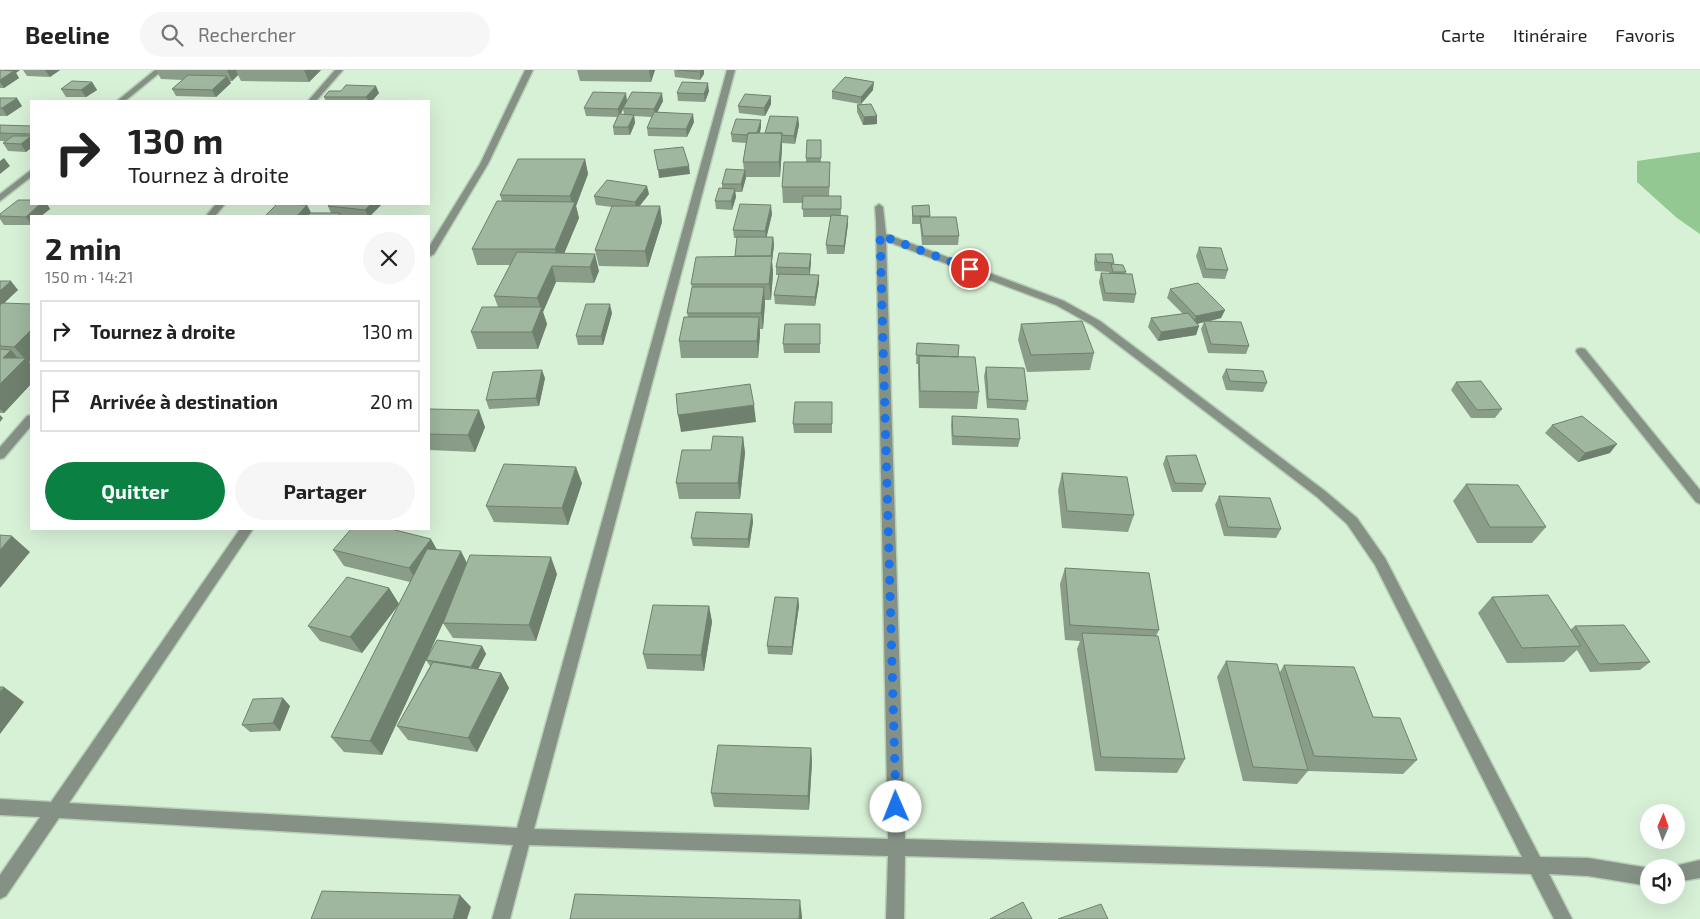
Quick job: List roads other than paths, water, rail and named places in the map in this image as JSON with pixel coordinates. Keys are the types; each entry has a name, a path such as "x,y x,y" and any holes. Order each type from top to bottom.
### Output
{"street":[{"path":"121,100 159,70"},
{"path":"313,100 340,70"},
{"path":"430,252 484,164 529,70"},
{"path":"501,919 731,70"},
{"path":"0,198 30,174"},
{"path":"211,215 220,205"},
{"path":"879,207 897,847 895,919"},
{"path":"880,235 1060,303 1096,323 1321,494 1352,521 1380,562 1563,919"},
{"path":"1581,351 1700,499"},
{"path":"0,455 30,420"},
{"path":"0,890 246,530"},
{"path":"0,807 523,837 1588,867 1640,876"},
{"path":"1685,872 1700,869"}]}
